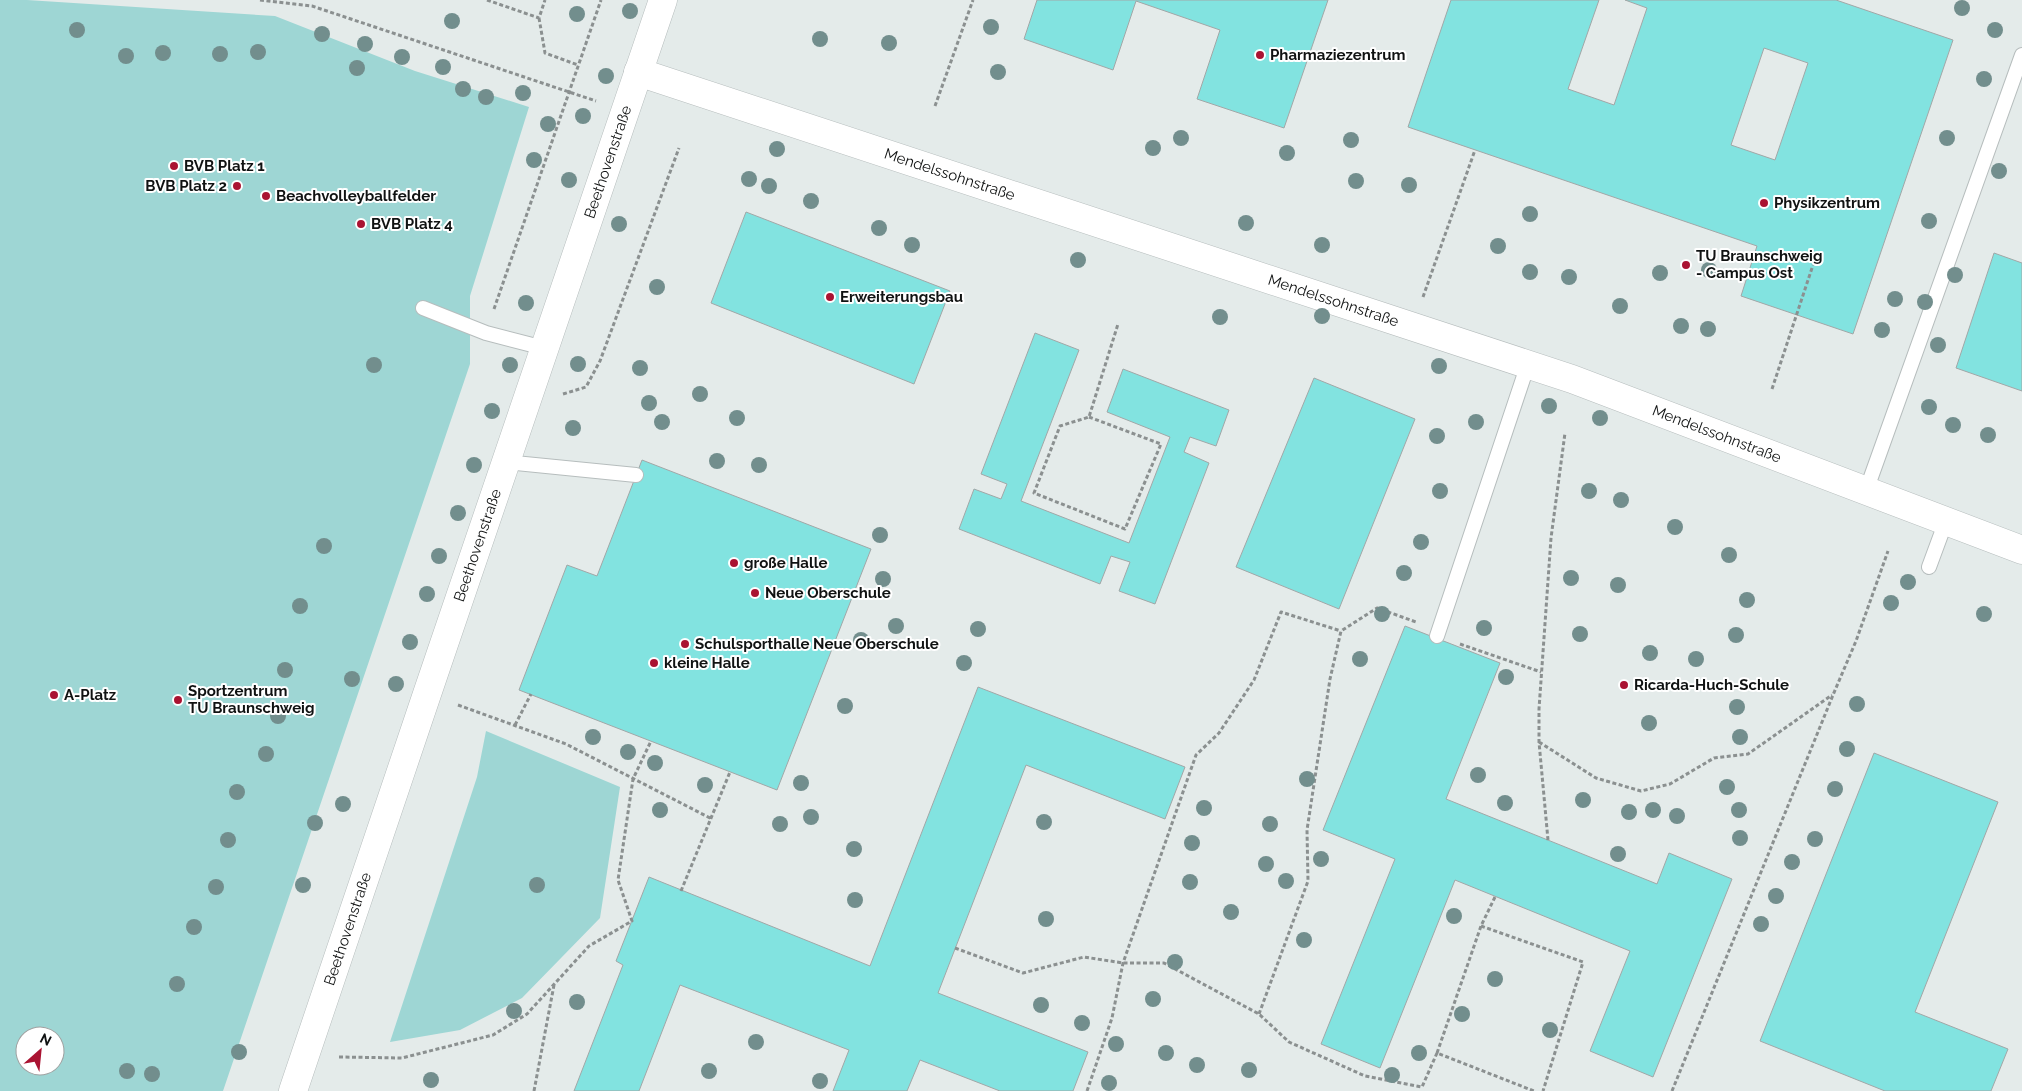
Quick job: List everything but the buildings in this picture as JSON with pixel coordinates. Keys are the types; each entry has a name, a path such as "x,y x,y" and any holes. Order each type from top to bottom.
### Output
{"street":[{"name":"Beethovenstraße","path":"294,1091 426,694 663,0"},
{"name":"Mendelssohnstraße","path":"638,72 1572,379 2022,550"}],"lane":[{"path":"1866,491 2022,55"},
{"path":"423,308 486,333 544,348"},
{"path":"1437,636 1528,364"},
{"path":"505,462 636,475"},
{"path":"1929,567 1946,521"}],"path":[{"path":"260,0 312,6 625,111"},
{"path":"487,0 539,18"},
{"path":"545,0 539,18 545,53 578,66"},
{"path":"486,333 601,0"},
{"path":"936,106 973,0"},
{"path":"557,396 586,387 600,361 679,148"},
{"path":"1413,326 1475,150"},
{"path":"1772,389 1812,265"},
{"path":"1089,417 1118,324"},
{"path":"1089,417 1160,444 1125,529 1034,493 1060,426 1089,417"},
{"path":"1548,840 1539,742 1539,709 1551,538 1565,433"},
{"path":"1672,1091 1856,641 1888,552"},
{"path":"1087,1091 1112,1018 1123,963 1196,756 1219,733 1254,680 1281,612 1340,631 1330,679 1307,830 1308,881 1259,1014"},
{"path":"426,694 566,744 712,819"},
{"path":"515,726 531,694"},
{"path":"1539,742 1596,778 1641,791 1670,784 1714,758 1748,754 1833,694"},
{"path":"306,1056 402,1058 493,1035 527,1014 589,946 632,921 618,880 632,779 651,741"},
{"path":"681,891 730,772"},
{"path":"956,948 1023,973 1084,957 1123,963 1164,962 1259,1014 1289,1042 1365,1076 1422,1087 1437,1053 1480,926 1495,897"},
{"path":"1480,926 1583,962 1543,1091"},
{"path":"534,1091 554,984"},
{"path":"1437,1053 1534,1091"}],"shaded area":[{"name":"Sportzentrum TU Braunschweig","path":"0,0 27,0 275,16 415,71 529,107 470,296 470,364 223,1091 0,1091"},
{"path":"486,731 620,787 600,918 522,998 460,1030 390,1042 477,777"}],"place":[{"name":"Pharmaziezentrum","path":"1260,55"},
{"name":"BVB Platz 1","path":"174,166"},
{"name":"BVB Platz 2","path":"237,186"},
{"name":"Beachvolleyballfelder","path":"266,196"},
{"name":"Physikzentrum","path":"1764,203"},
{"name":"BVB Platz 4","path":"361,224"},
{"name":"TU Braunschweig - Campus Ost","path":"1686,265"},
{"name":"Erweiterungsbau","path":"830,297"},
{"name":"große Halle","path":"734,563"},
{"name":"Neue Oberschule","path":"755,593"},
{"name":"Schulsporthalle Neue Oberschule","path":"685,644"},
{"name":"kleine Halle","path":"654,663"},
{"name":"Ricarda-Huch-Schule","path":"1624,685"},
{"name":"A-Platz","path":"54,695"},
{"name":"Sportzentrum TU Braunschweig","path":"178,700"}]}
